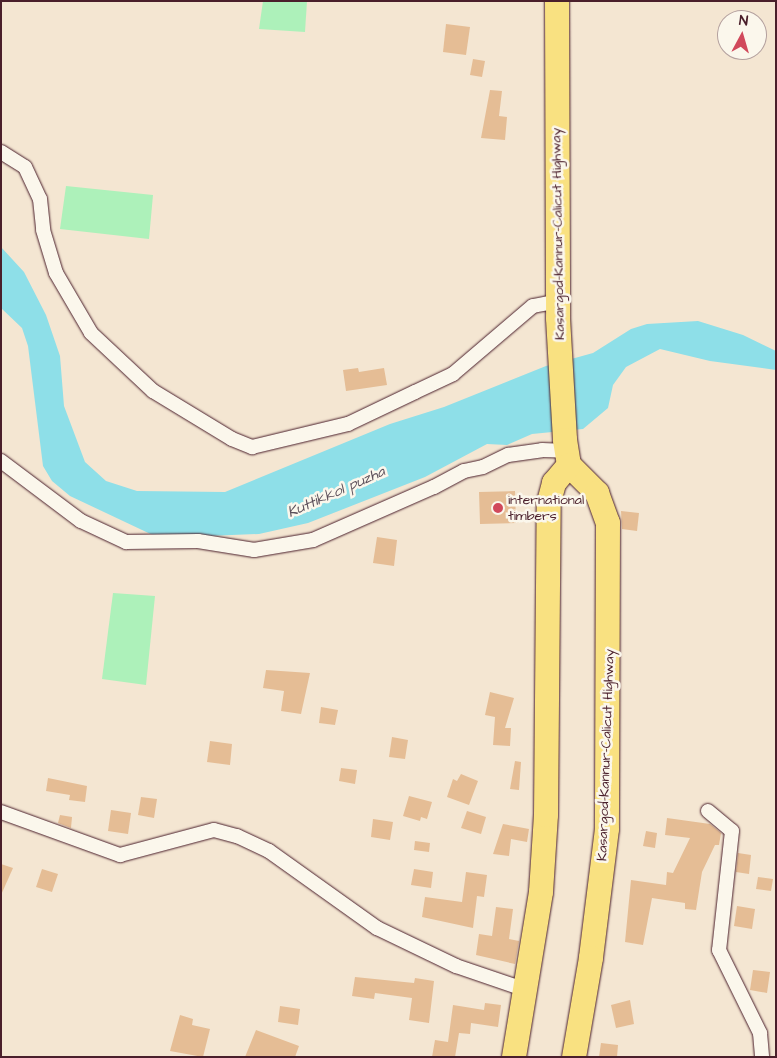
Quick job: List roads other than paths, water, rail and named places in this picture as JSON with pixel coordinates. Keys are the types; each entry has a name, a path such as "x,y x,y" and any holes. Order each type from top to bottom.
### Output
{"highway":[{"name":"Kasargod-Kannur-Calicut Highway","path":"557,1 558,310 567,452 597,493 608,523 610,644 607,829 593,949 574,1057"},
{"path":"514,1057 541,892 546,815 549,502 554,483 567,452"}],"street":[{"path":"1,152 25,167 40,199 43,230 56,273 91,333 153,390 232,439 252,447 348,424 453,374 533,306 558,310"},
{"path":"1,461 81,521 126,542 198,541 254,550 313,540 434,487 464,471 483,467 508,455 542,450 567,452"},
{"path":"708,811 732,831 719,950 760,1033 762,1057"},
{"path":"1,812 120,855 214,830 237,836 269,851 377,928 456,966 526,990"}],"water":[{"name":"Kuttikkol puzha","path":"1,247 24,272 46,315 60,356 64,406 85,462 106,481 137,491 225,492 390,424 444,407 546,366 593,353 631,329 647,324 698,321 743,335 776,351 776,370 710,361 660,349 626,367 613,385 608,408 583,429 532,434 507,445 487,444 425,477 308,523 259,534 159,538 70,496 52,481 43,466 28,346 22,328 1,308"}],"place":[{"name":"international timbers","path":"498,508"}]}
